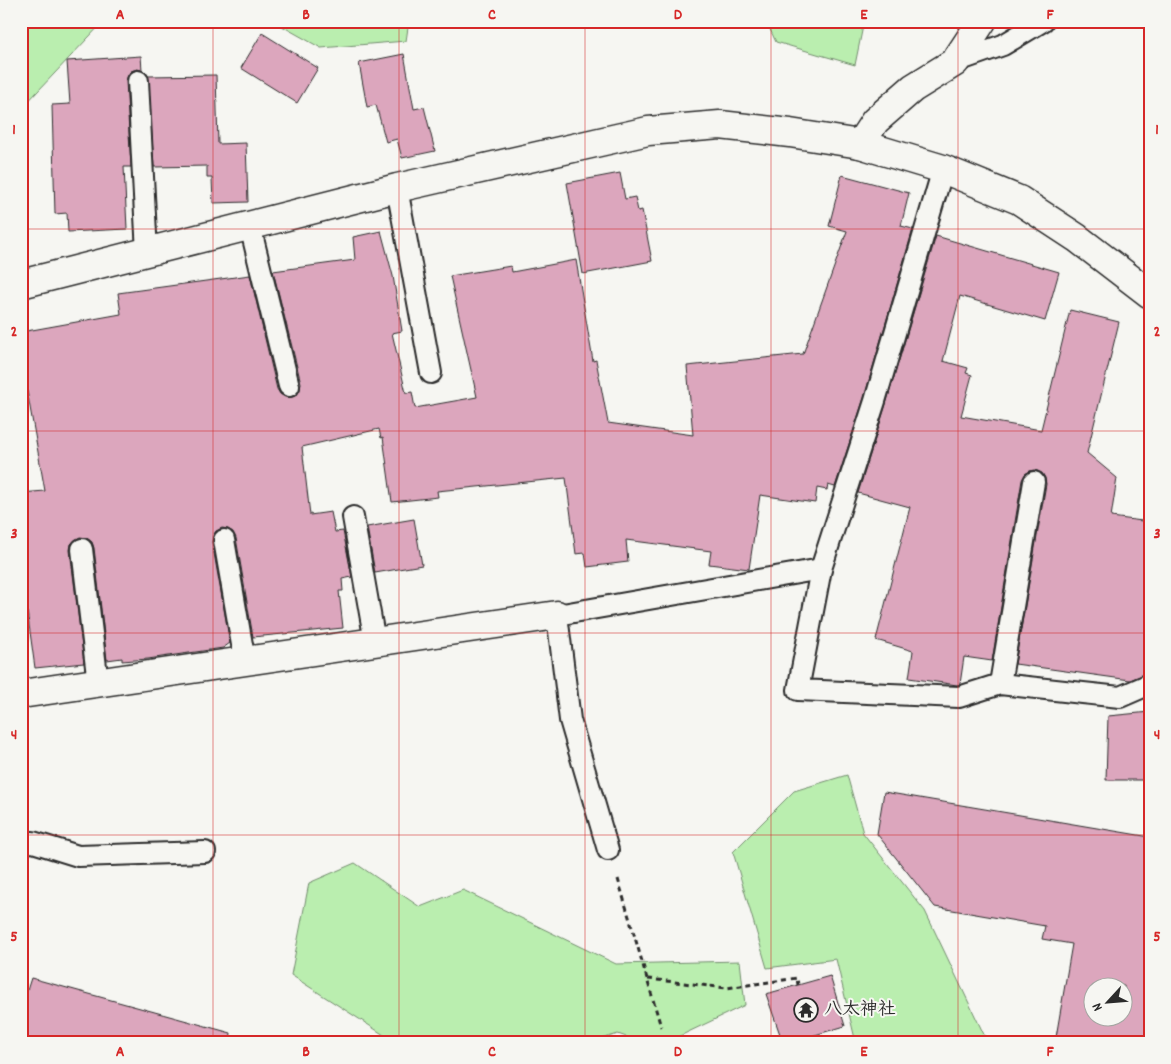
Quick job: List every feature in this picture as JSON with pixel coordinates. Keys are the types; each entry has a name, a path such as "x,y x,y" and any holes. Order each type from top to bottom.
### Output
{"street":[{"path":"860,144 875,121 913,88 955,62 982,21"},
{"path":"21,284 397,188 648,130 720,125 860,144 943,169 1019,200 1146,285"},
{"path":"21,694 557,614"}],"lane":[{"path":"955,62 1003,46 1043,21"},
{"path":"138,81 148,252"},
{"path":"943,169 875,401 821,569 798,690 958,696 1000,684 1120,697 1150,684"},
{"path":"397,188 431,373"},
{"path":"250,226 289,386"},
{"path":"1000,684 1034,482"},
{"path":"352,517 375,642"},
{"path":"224,540 245,662"},
{"path":"82,548 98,684"},
{"path":"608,850 570,720 557,614 821,569"},
{"path":"21,843 33,842 78,856 205,852"}],"path":[{"path":"608,850 661,1027"},
{"path":"648,979 727,988 797,978 798,985"}],"green space":[{"path":"21,21 104,21 21,109"},
{"path":"273,21 409,21 406,41 321,48"},
{"path":"766,21 864,21 855,65 776,42"},
{"path":"847,775 863,833 925,911 988,1043 856,1043 836,959 767,968 733,852 794,791"},
{"path":"355,863 420,907 463,890 616,964 740,961 745,1005 665,1043 643,1043 618,1034 589,1043 386,1043 384,1035 291,975 309,883"}],"building":[{"path":"262,33 318,68 297,103 241,68"},
{"path":"404,54 414,109 424,107 435,151 402,158 397,139 386,142 376,105 367,107 359,63"},
{"path":"141,56 142,70 131,71 126,81 131,167 124,167 127,229 68,232 67,213 55,214 52,105 70,104 67,61"},
{"path":"216,75 218,144 246,143 248,202 213,203 212,178 207,178 207,166 154,167 148,76"},
{"path":"620,173 625,199 635,197 638,211 642,210 652,261 583,274 567,183"},
{"path":"842,175 909,193 901,226 913,229 864,398 835,487 828,485 827,490 817,488 815,503 760,495 749,569 709,564 711,551 626,540 628,562 587,567 585,553 576,554 566,478 437,491 438,497 392,502 383,437 381,438 379,429 302,447 310,515 331,512 335,532 343,531 352,577 342,579 343,591 339,591 343,628 253,637 236,538 233,532 222,528 216,531 212,542 230,643 223,648 148,659 122,661 122,658 107,660 94,548 92,542 87,538 80,537 71,544 70,550 84,663 35,668 21,567 21,493 45,491 21,357 21,332 121,314 118,293 250,275 277,389 285,397 292,397 297,395 301,383 273,271 355,260 353,237 381,231 393,276 402,331 392,333 406,393 412,392 415,408 477,397 450,276 511,266 512,272 576,260 593,361 596,360 608,423 693,435 687,366 803,354 847,231 829,226"},
{"path":"936,236 1059,272 1045,321 960,296 943,361 968,368 966,373 972,375 961,416 1041,430 1070,310 1119,322 1087,453 1117,478 1111,517 1150,522 1150,672 1130,680 1015,664 1046,484 1042,473 1035,470 1025,474 1022,480 992,661 964,657 960,684 957,685 909,678 913,651 876,640 910,507 858,493"},
{"path":"414,519 422,565 375,573 367,527"},
{"path":"1150,712 1150,780 1106,780 1108,716"},
{"path":"884,792 1150,837 1150,1043 1055,1043 1072,944 1042,939 1045,926 935,907 877,834"},
{"name":"八太神社","path":"830,976 845,1026 783,1043 766,994"},
{"path":"31,978 231,1033 230,1043 21,1043 21,1009"}],"place":[{"name":"八太神社","path":"806,1010"}]}
